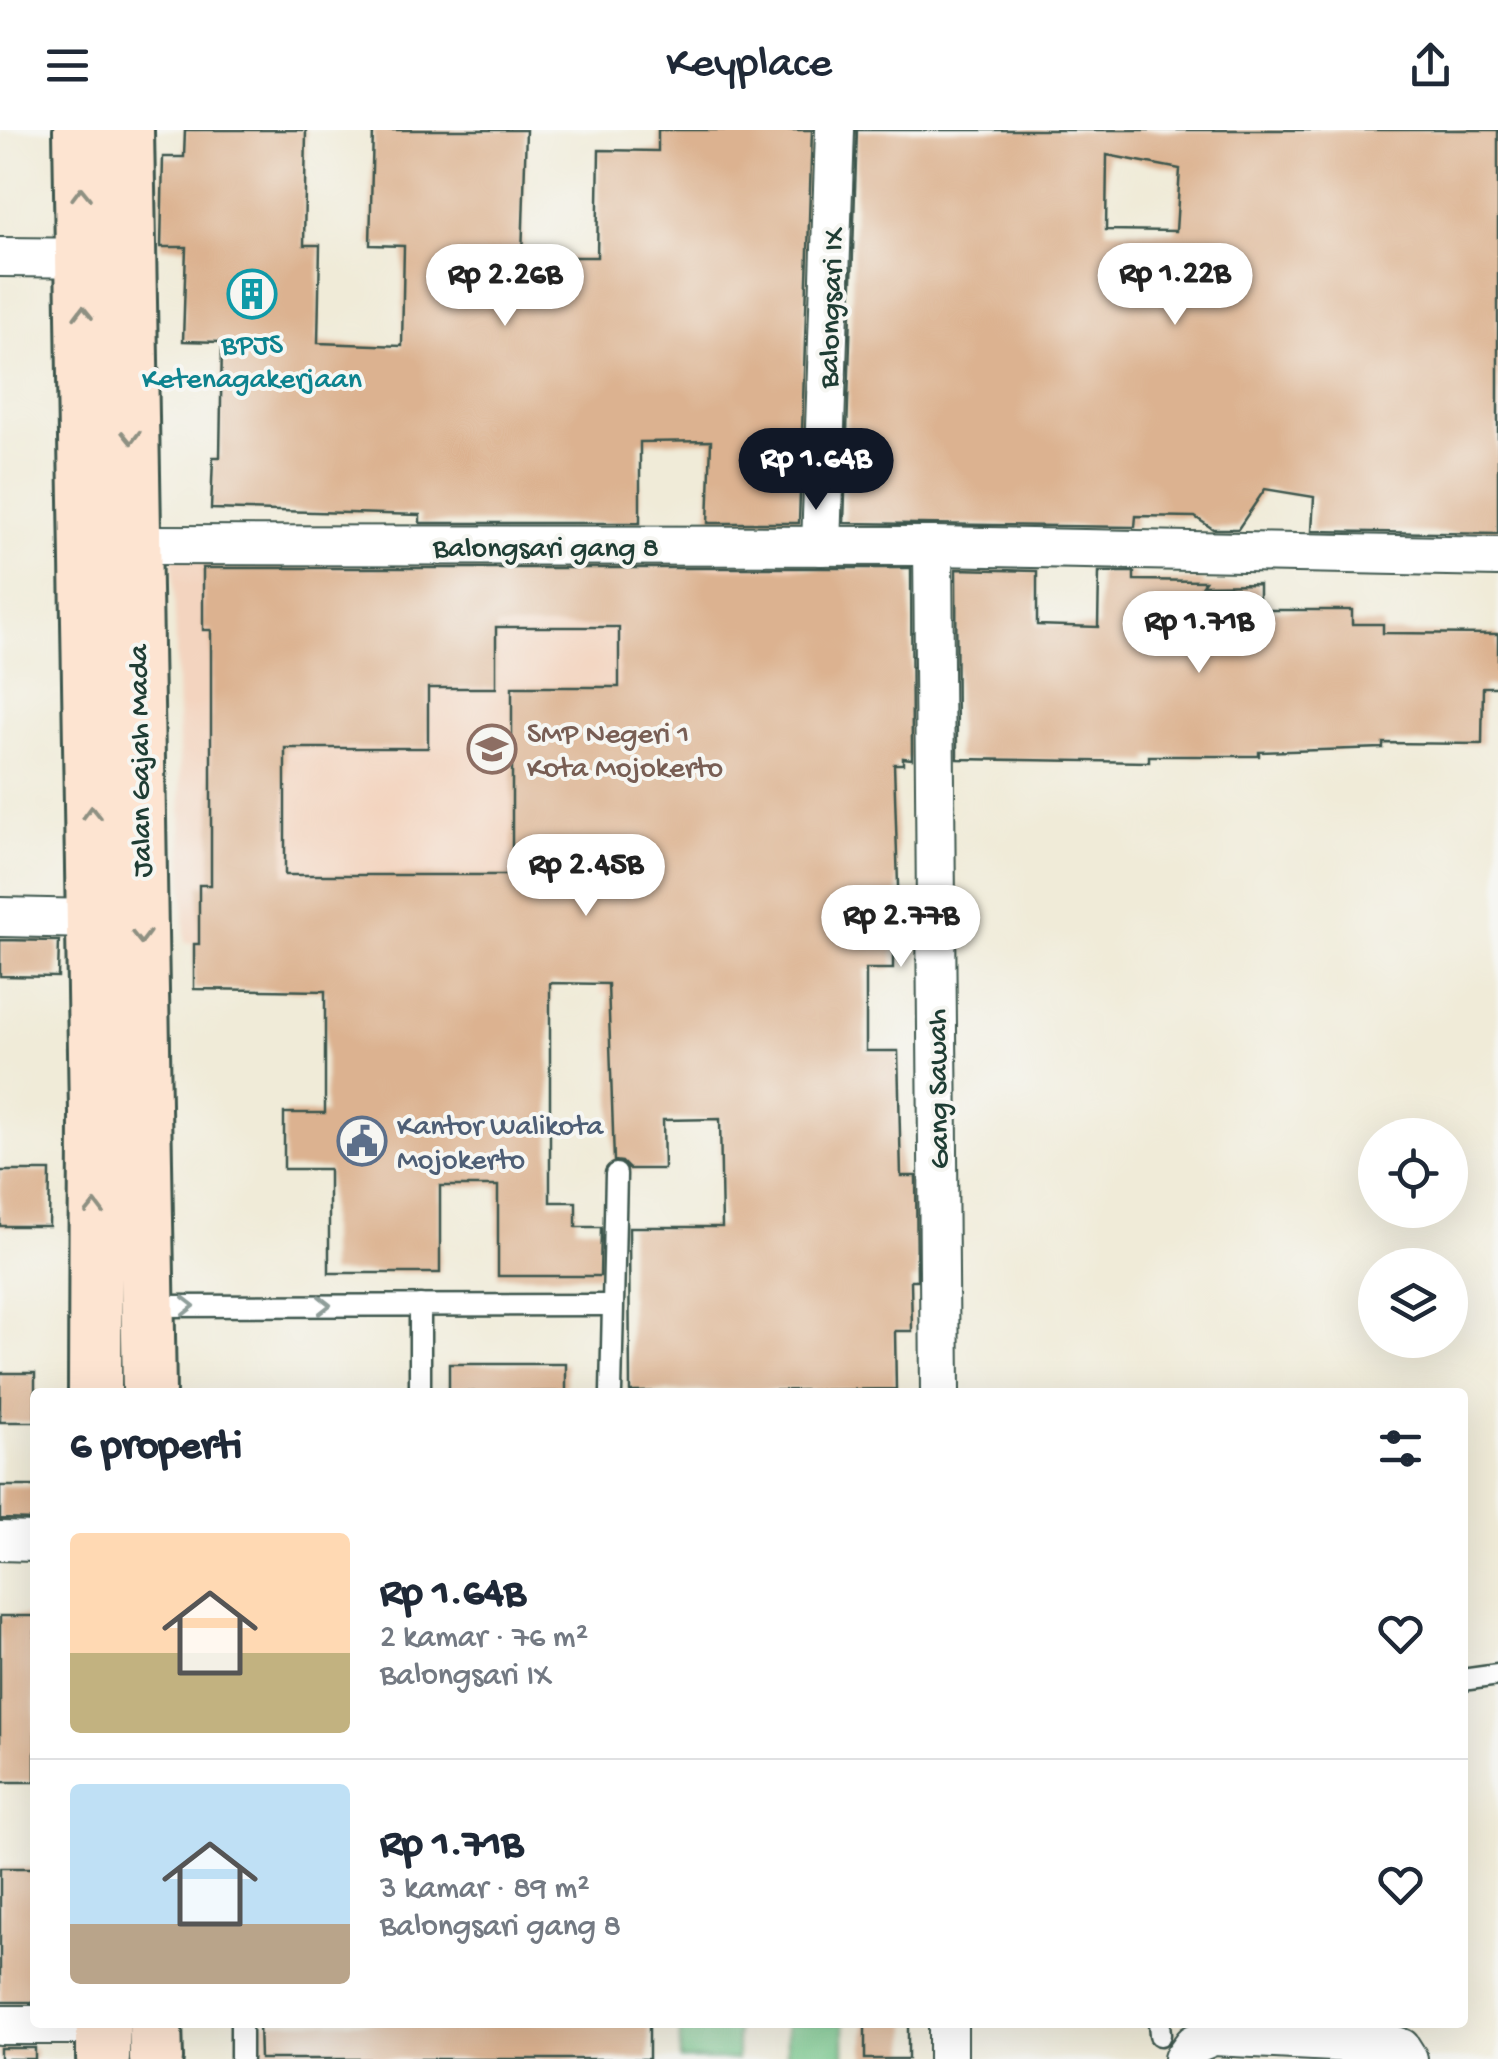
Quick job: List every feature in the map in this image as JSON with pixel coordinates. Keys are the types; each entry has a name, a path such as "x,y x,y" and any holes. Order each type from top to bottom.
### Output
{"main road":[{"name":"Jalan Gajah Mada","path":"80,130 105,258 134,545 112,603 94,919 121,1305 148,1388"},
{"name":"Jalan Gajah Mada","path":"96,1388 121,1305 105,258 127,130"},
{"path":"155,2028 156,2059"}],"street":[{"name":"Balongsari IX","path":"821,546 835,130"},
{"path":"0,257 105,258"},
{"name":"Balongsari gang 8","path":"134,545 932,546 1498,557"},
{"name":"Gang Sawah","path":"932,546 940,1388"},
{"path":"0,917 94,919"},
{"path":"0,1541 30,1542"},
{"path":"0,2025 30,2028"},
{"path":"31,2028 103,2035"},
{"path":"948,2028 948,2059"},
{"path":"1168,2039 1194,2044 1213,2036 1392,2045 1402,2048 1408,2059"}],"lane":[{"path":"611,1388 616,1174"},
{"path":"121,1305 612,1304"},
{"path":"420,1305 420,1388"},
{"path":"1468,1679 1498,1676"},
{"path":"241,2028 242,2059"}],"shaded area":[{"name":"SMP Negeri 1 Kota Mojokerto","path":"173,556 803,556 804,991 601,994 600,943 185,943"}],"green space":[{"path":"680,2028 737,2028 737,2059 680,2059"},
{"path":"787,2028 844,2028 844,2059 787,2059"}],"building":[{"path":"185,130 306,130 304,245 320,245 318,343 402,346 404,246 370,245 373,130 526,130 522,257 597,257 599,150 658,151 658,130 812,130 799,523 708,523 711,441 640,442 640,523 420,523 420,515 211,509 213,457 220,457 222,342 183,341 186,247 161,247 163,157 184,157"},
{"path":"857,130 1498,130 1498,534 1312,531 1314,497 1265,489 1238,529 1213,529 1195,517 1136,516 1135,527 844,523","holes":["1107,155 1180,169 1176,231 1106,230"]},
{"path":"203,568 911,568 912,759 903,758 903,764 894,764 898,902 893,902 893,969 866,969 866,1051 898,1051 901,1176 916,1176 917,1280 911,1280 912,1331 895,1331 896,1388 630,1388 629,1227 722,1227 720,1119 663,1120 664,1169 629,1169 614,1161 608,984 550,983 550,1202 576,1202 576,1227 601,1227 600,1276 498,1276 498,1186 440,1186 440,1273 329,1273 329,1169 284,1169 284,1113 325,1113 325,991 194,989 199,885 211,885 211,630 203,630","holes":["496,627 619,627 619,687 512,687 512,875 285,875 285,748 428,748 428,688 496,688"]},
{"path":"956,569 1037,571 1037,625 1098,627 1099,572 1134,572 1134,580 1259,584 1259,610 1352,610 1352,624 1383,624 1383,633 1498,634 1498,687 1483,687 1482,744 1383,743 1383,748 1259,752 1259,756 1149,756 1149,762 957,759"},
{"path":"0,940 59,941 58,977 0,976"},
{"path":"0,1171 50,1171 49,1226 0,1226"},
{"path":"449,1364 566,1364 566,1388 449,1388"},
{"path":"0,1373 35,1373 35,1388 30,1388 30,1422 0,1422"},
{"path":"0,1486 30,1486 30,1520 0,1519"},
{"path":"0,1616 30,1616 30,1782 0,1782"},
{"path":"0,1868 30,1868 30,2002 0,2002"},
{"path":"259,2028 649,2028 649,2059 260,2059"},
{"path":"865,2028 908,2028 908,2059 865,2059"},
{"path":"0,2048 35,2048 35,2059 0,2059"}],"place":[{"name":"BPJS Ketenagakerjaan","path":"252,294"},
{"name":"SMP Negeri 1 Kota Mojokerto","path":"492,749"},
{"name":"Kantor Walikota Mojokerto","path":"362,1141"}]}
